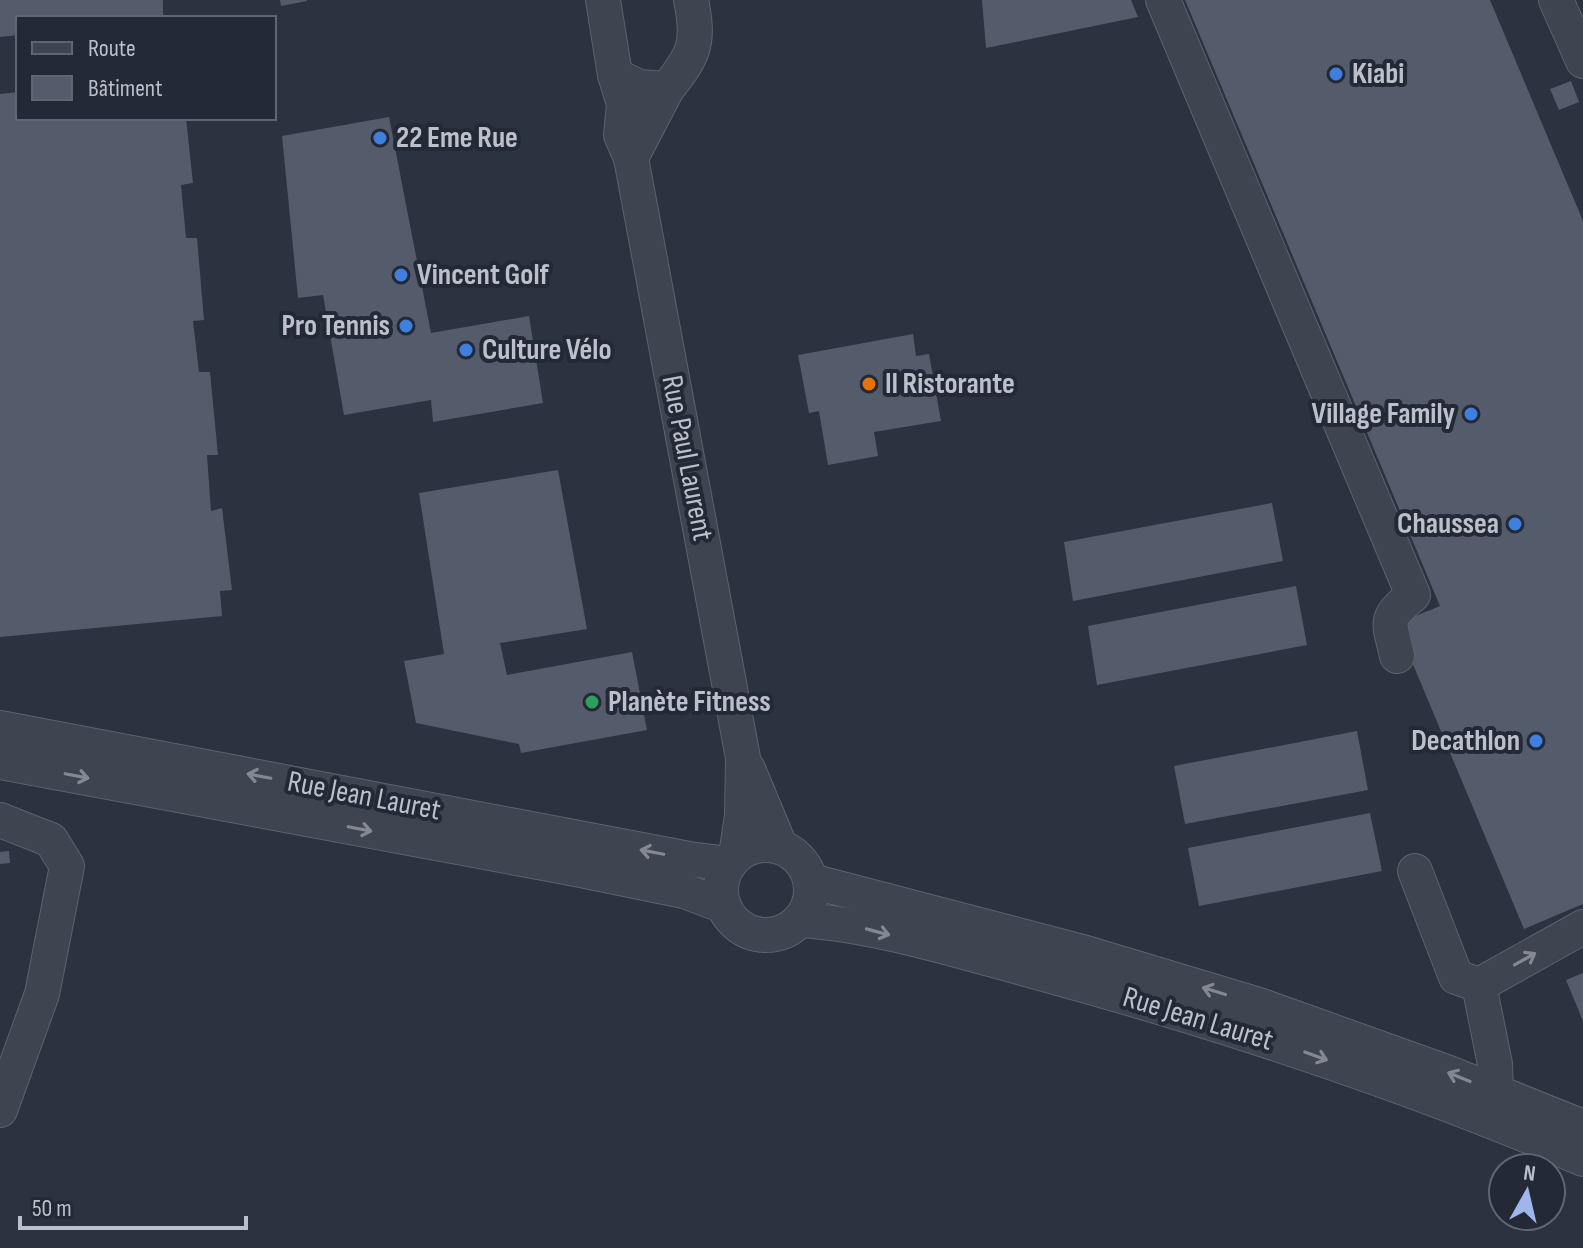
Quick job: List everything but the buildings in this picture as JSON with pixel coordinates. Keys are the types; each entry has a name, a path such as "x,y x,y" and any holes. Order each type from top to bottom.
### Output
{"street":[{"name":"Rue Paul Laurent","path":"603,0 615,75 624,104 621,135 631,158 743,758 742,815 732,860"},
{"path":"631,158 667,89 689,62 697,31 691,0"},
{"path":"1163,0 1413,595 1393,612 1389,620 1397,656"},
{"path":"1556,0 1583,61"},
{"path":"615,75 639,87 667,89"},
{"name":"Rue Jean Lauret","path":"0,728 689,859 732,860"},
{"name":"Rue Paul Laurent","path":"743,758 780,846"},
{"name":"Rue Jean Lauret","path":"0,762 576,869 684,891 724,906"},
{"path":"0,820 51,840 67,866 42,994 0,1110"},
{"path":"757,845 780,846 800,859 811,881 808,908 801,920 788,930 774,935 758,935 743,930 731,919 724,906 722,877 732,860 757,845"},
{"path":"1415,871 1456,977 1479,985 1583,927"},
{"name":"Rue Jean Lauret","path":"811,881 1086,953 1259,1005 1490,1105 1583,1159"},
{"name":"Rue Jean Lauret","path":"801,920 843,923 1107,991 1490,1105 1583,1127"},
{"path":"1479,985 1495,1064 1490,1105"}],"place":[{"name":"Kiabi","path":"1336,74"},
{"name":"22 Eme Rue","path":"380,138"},
{"name":"Vincent Golf","path":"401,275"},
{"name":"Pro Tennis","path":"406,326"},
{"name":"Culture Vélo","path":"466,350"},
{"name":"Il Ristorante","path":"869,384"},
{"name":"Village Family","path":"1471,414"},
{"name":"Chaussea","path":"1515,524"},
{"name":"Planète Fitness","path":"592,702"},
{"name":"Decathlon","path":"1536,741"}]}
